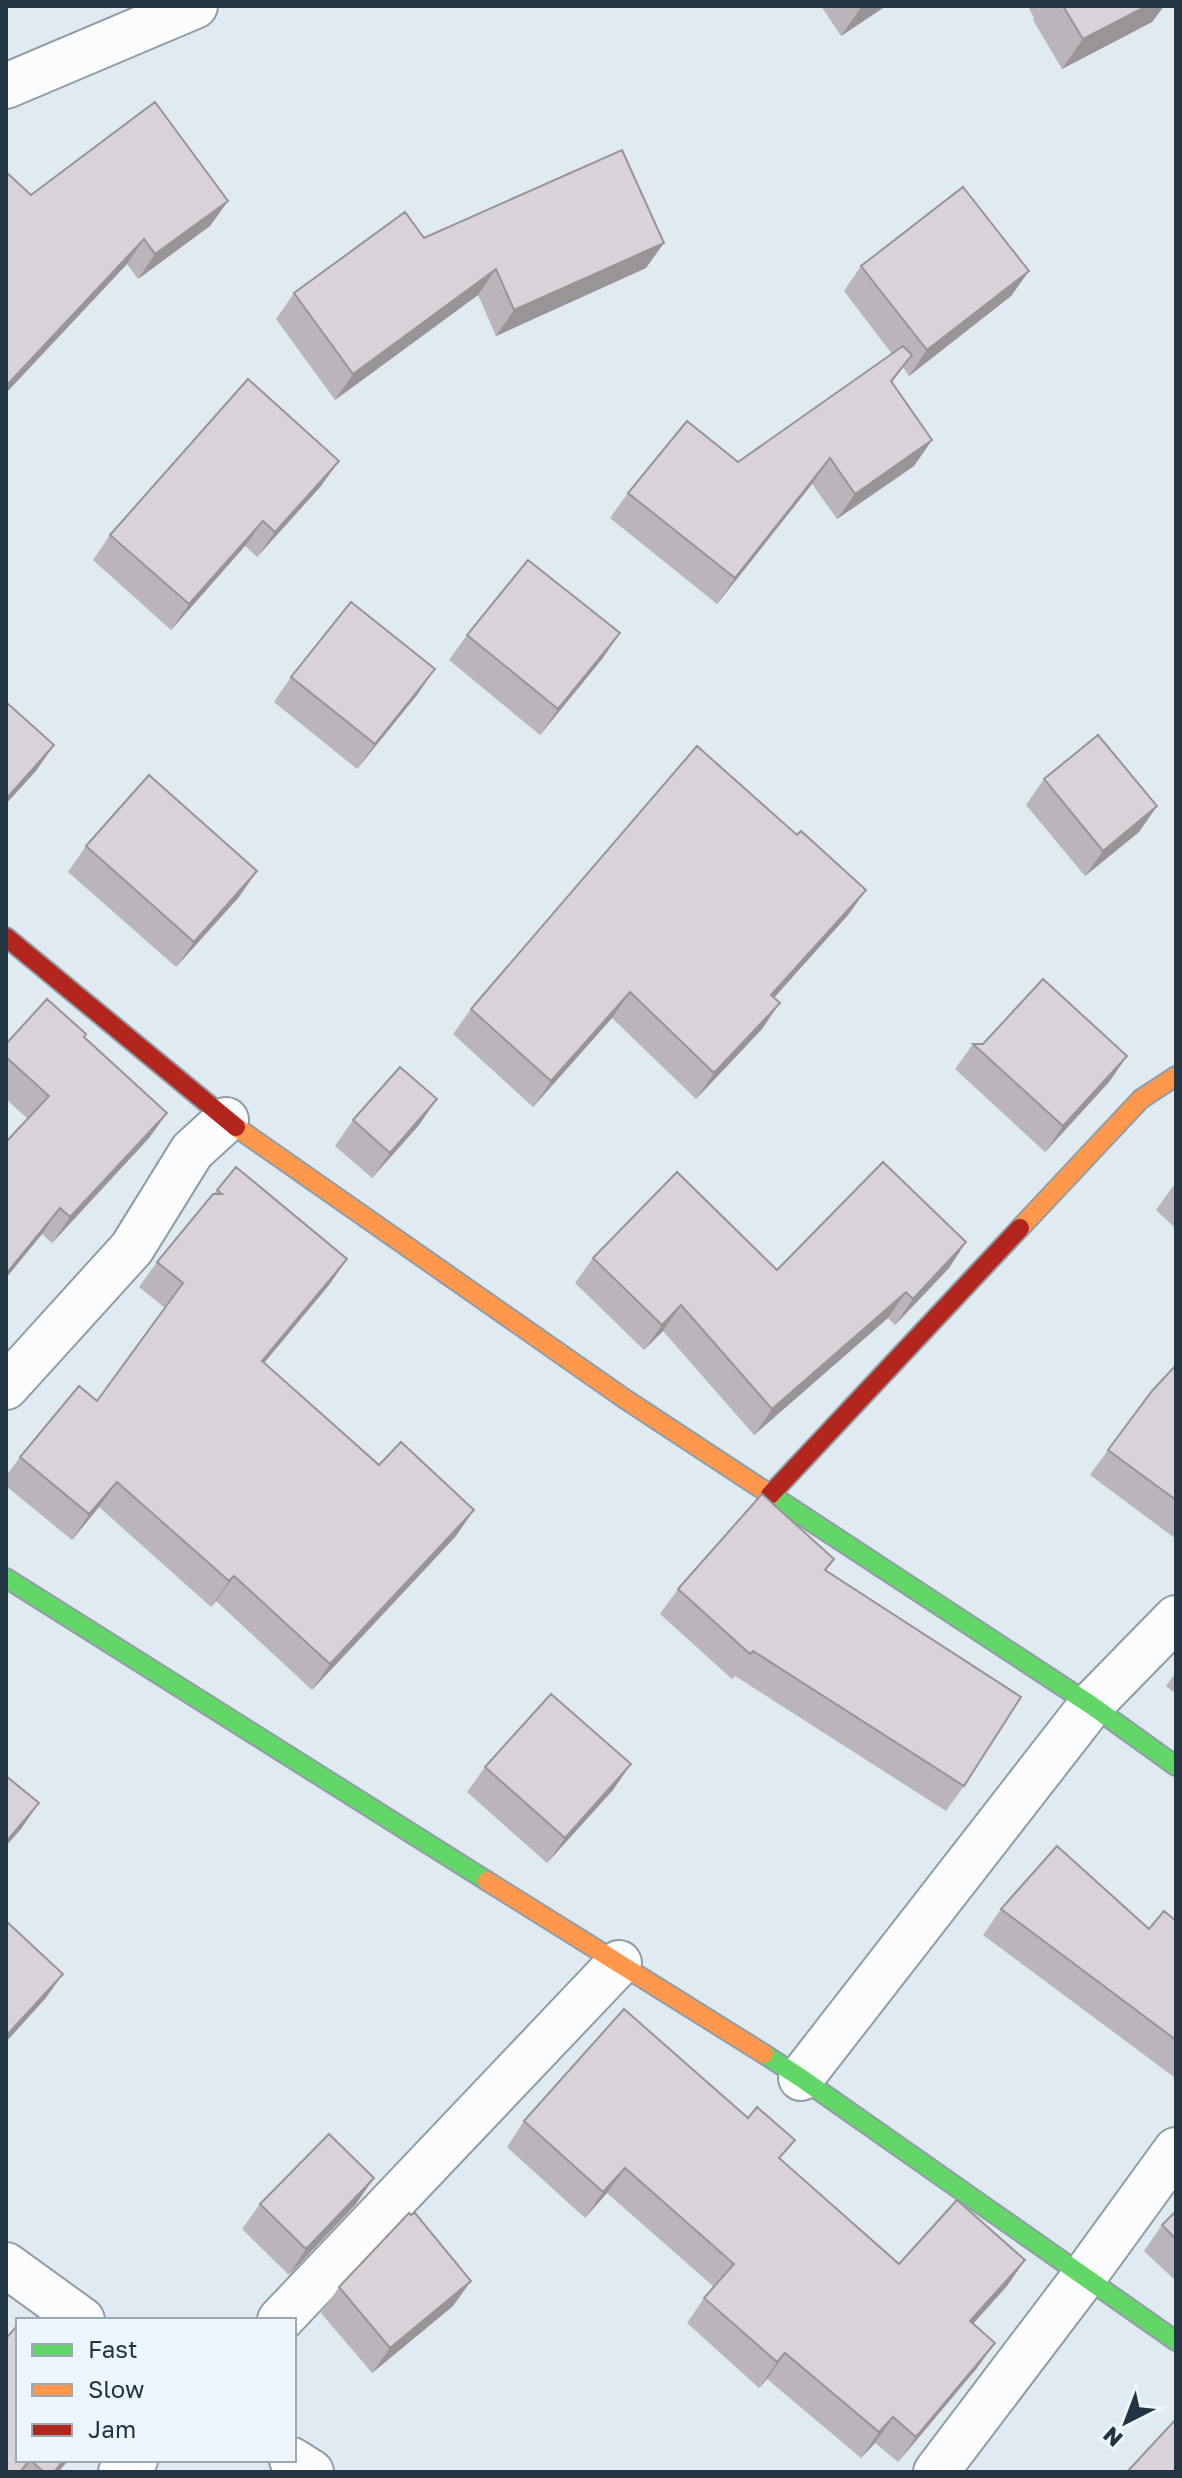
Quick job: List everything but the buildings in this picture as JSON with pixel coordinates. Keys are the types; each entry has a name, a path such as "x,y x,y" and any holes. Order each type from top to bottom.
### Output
{"street":[{"path":"6,86 195,6"},
{"path":"6,937 226,1120 625,1399 1091,1705 1176,1766"},
{"path":"770,1495 1141,1099 1176,1076"},
{"path":"6,1387 132,1248 192,1151 226,1120"},
{"path":"6,1578 801,2078 1176,2341"},
{"path":"801,2078 1091,1705 1176,1618"},
{"path":"282,2318 619,1963"},
{"path":"936,2472 1176,2150"},
{"path":"6,2265 79,2318"}],"traffic: fast":[{"path":"771,1495 1091,1705 1176,1766"},
{"path":"6,1578 487,1881"},
{"path":"764,2054 1176,2341"}],"traffic: slow":[{"path":"1020,1228 1141,1099 1176,1076"},
{"path":"236,1127 625,1399 771,1495"},
{"path":"487,1881 764,2054"}],"traffic: jam":[{"path":"6,937 236,1127"},
{"path":"770,1495 1020,1228"}]}
